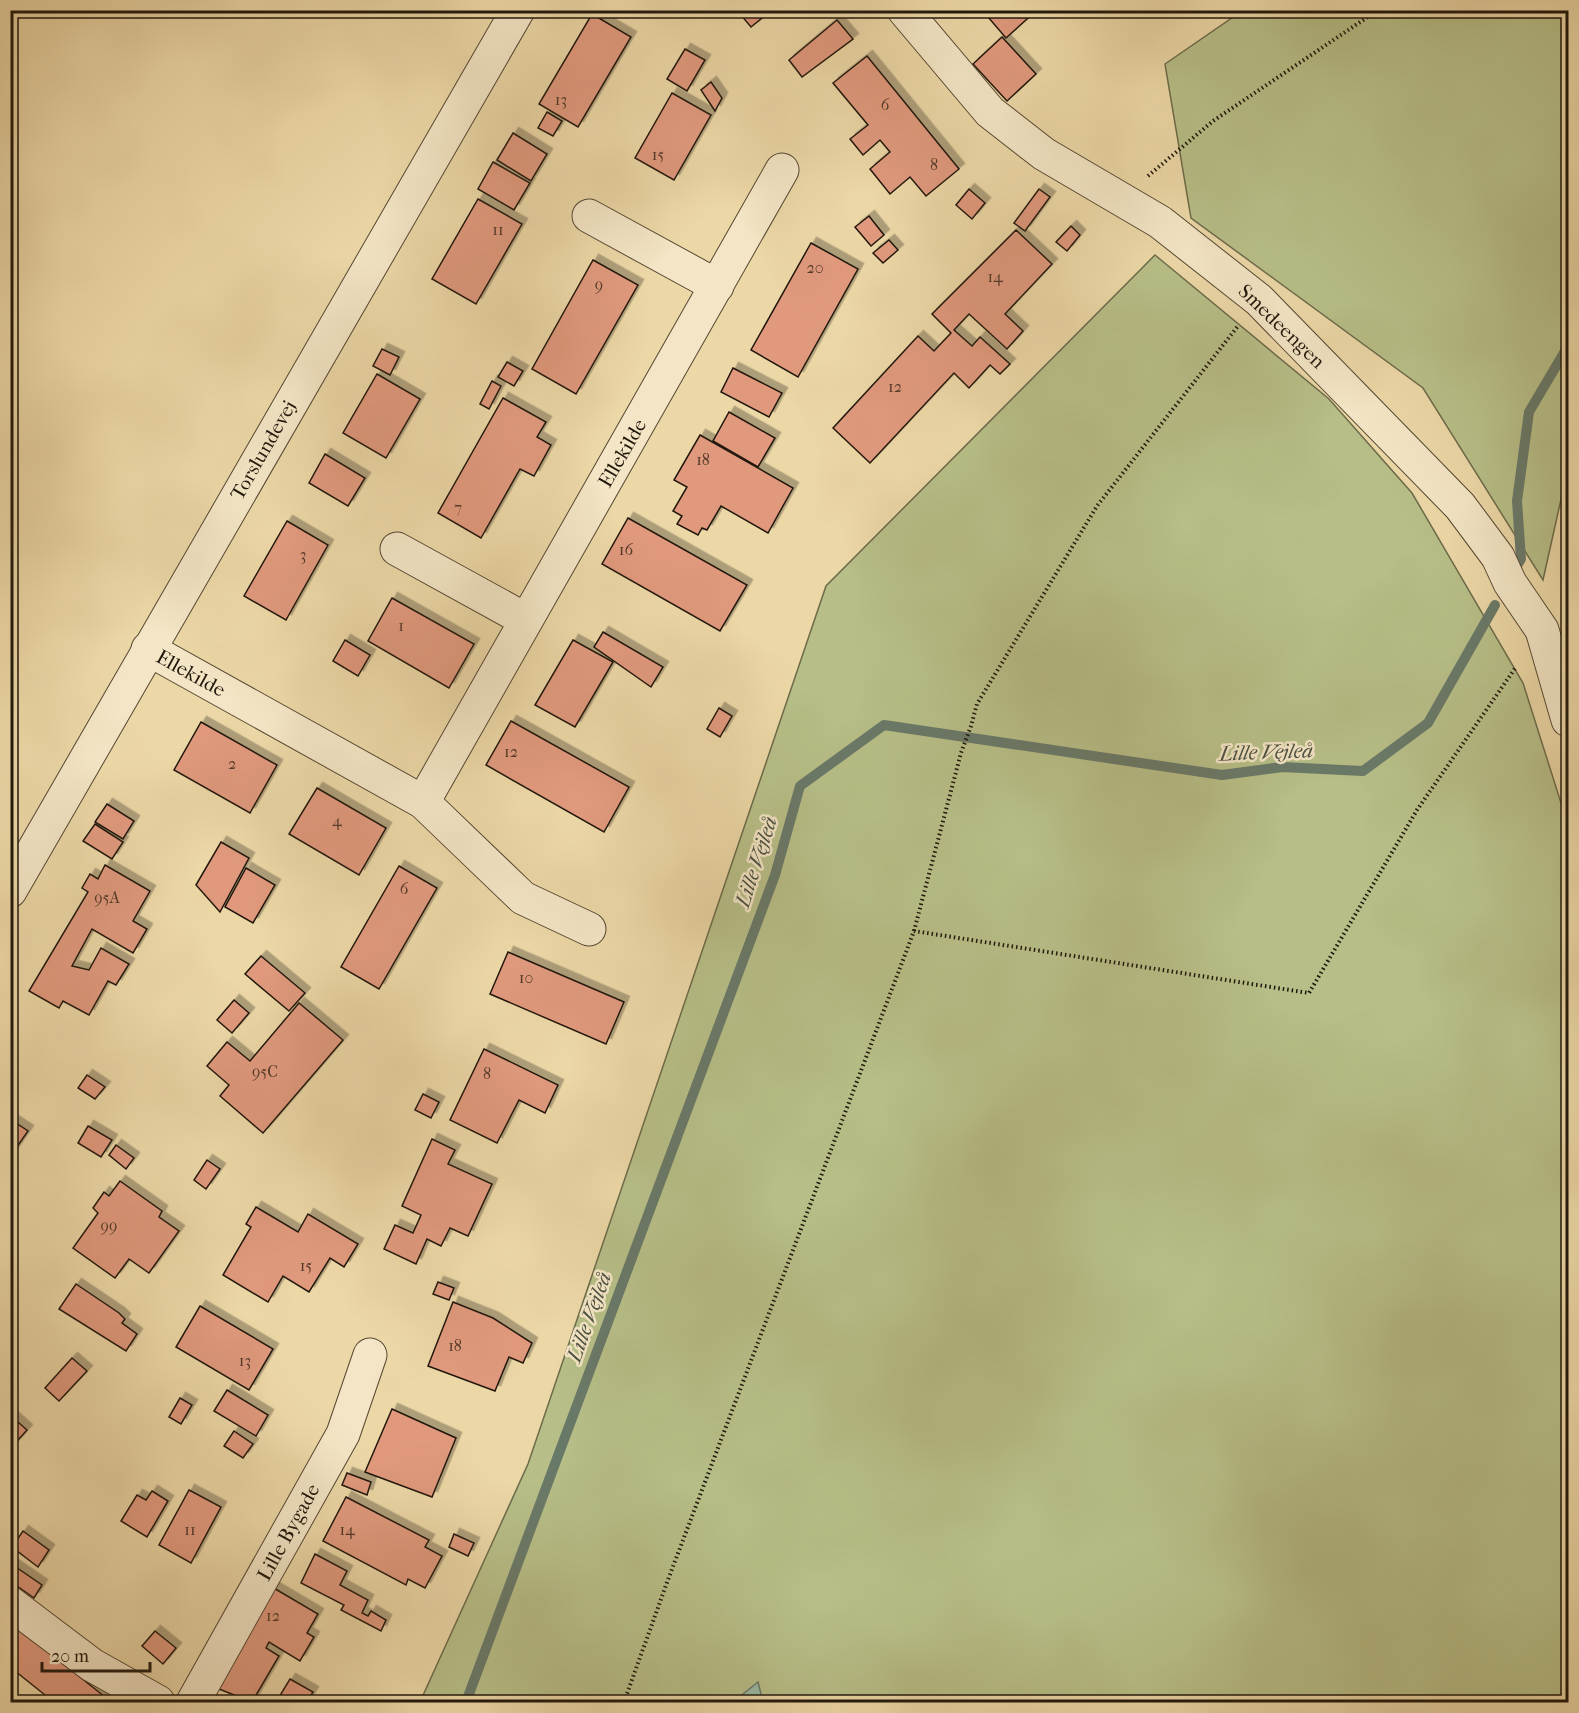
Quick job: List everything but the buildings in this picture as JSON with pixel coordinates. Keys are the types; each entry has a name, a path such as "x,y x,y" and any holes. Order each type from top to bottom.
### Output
{"street":[{"name":"Torslundevej","path":"10,891 518,10"},
{"name":"Smedeengen","path":"904,10 990,112 1044,154 1160,222 1259,300 1460,506 1498,556 1510,583 1542,630 1569,720"},
{"name":"Ellekilde","path":"423,802 782,170"},
{"path":"589,216 717,286"},
{"path":"398,549 526,620"},
{"name":"Ellekilde","path":"148,649 423,802 523,898 589,929"},
{"name":"Lille Bygade","path":"193,1702 343,1434 370,1355"},
{"path":"10,1603 92,1665 158,1702"}],"path":[{"path":"1120,199 1213,121 1378,10"},
{"path":"624,1702 669,1577 914,932 961,753 977,704 1097,506 1259,300"},
{"path":"914,932 1309,993 1417,810 1542,630"}],"green space":[{"path":"1242,11 1568,11 1568,468 1543,580 1423,388 1191,218 1165,64"},
{"path":"1155,255 1329,399 1412,493 1523,683 1568,825 1568,1702 420,1702 528,1464 826,586"}],"shaded area":[{"path":"758,1682 763,1702 733,1702"}],"waterway":[{"name":"Lille Vejleå","path":"1512,574 1521,559 1517,501 1529,412 1568,346"},
{"name":"Lille Vejleå","path":"466,1702 775,875 800,786 884,725 1222,775 1282,767 1363,771 1428,723 1495,605"}]}
